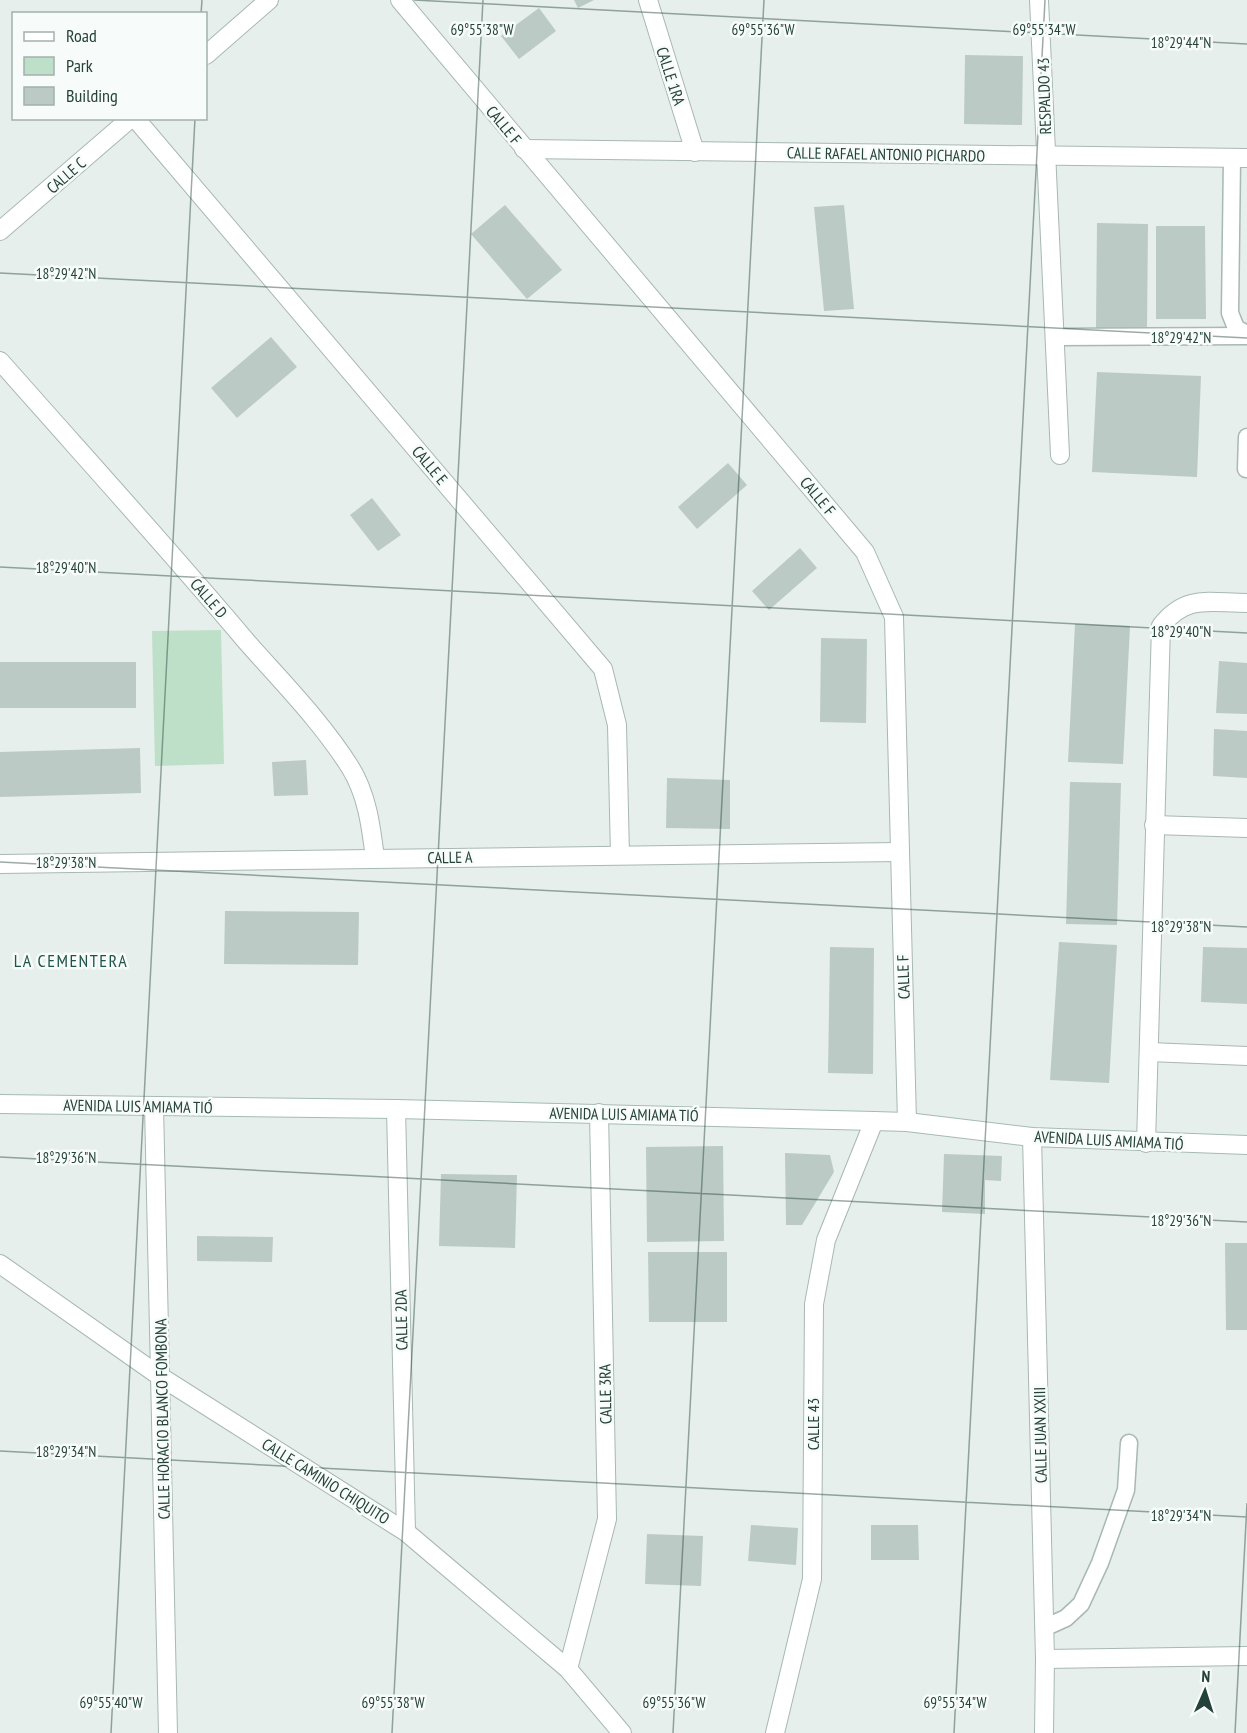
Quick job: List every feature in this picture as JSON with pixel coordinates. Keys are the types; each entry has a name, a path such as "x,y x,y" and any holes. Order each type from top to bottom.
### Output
{"street":[{"path":"207,54 269,0"},
{"name":"CALLE F","path":"400,0 865,552 894,617 907,1122"},
{"name":"CALLE 1RA","path":"648,0 695,152"},
{"name":"RESPALDO 43","path":"1039,0 1060,455"},
{"name":"CALLE C","path":"0,231 131,120"},
{"name":"CALLE E","path":"135,120 603,669 617,725 620,855"},
{"name":"CALLE RAFAEL ANTONIO PICHARDO","path":"524,149 1240,158"},
{"name":"CALLE D","path":"0,361 200,587 329,738 350,768 364,798 375,858"},
{"path":"1146,1143 1161,626 1173,611 1191,603 1247,603"},
{"path":"1154,825 1247,828"},
{"name":"CALLE A","path":"0,864 899,852"},
{"path":"1149,1052 1247,1056"},
{"name":"AVENIDA LUIS AMIAMA TIÓ","path":"0,1104 599,1113 907,1122 1032,1137 1247,1145"},
{"name":"CALLE HORACIO BLANCO FOMBONA","path":"154,1106 168,1733"},
{"name":"CALLE 2DA","path":"396,1109 406,1532"},
{"name":"CALLE 3RA","path":"568,1669 607,1519 599,1113"},
{"name":"CALLE 43","path":"775,1733 812,1579 813,1304 826,1240 874,1121"},
{"name":"CALLE JUAN XXIII","path":"1032,1137 1045,1659 1044,1733"},
{"name":"CALLE CAMINIO CHIQUITO","path":"0,1264 161,1377 406,1532 568,1669 622,1733"},
{"path":"1045,1659 1247,1656"}],"lane":[{"path":"1240,158 1230,313 1236,328 1247,335"},
{"path":"1056,337 1247,335"},
{"path":"1246,469 1247,437"},
{"path":"1044,1628 1066,1618 1081,1604 1100,1563 1126,1490 1129,1443"}],"green space":[{"path":"221,630 224,764 155,766 152,631"}],"building":[{"path":"574,0 594,0 578,8"},
{"path":"539,8 556,31 519,59 501,36"},
{"path":"965,55 1023,56 1022,125 964,124"},
{"path":"505,205 562,270 527,299 471,234"},
{"path":"844,205 854,309 824,311 814,207"},
{"path":"1097,223 1148,224 1147,329 1096,329"},
{"path":"1156,226 1205,226 1206,319 1156,319"},
{"path":"271,337 297,367 237,418 211,388"},
{"path":"1097,372 1201,376 1197,477 1092,472"},
{"path":"728,463 747,485 697,529 678,507"},
{"path":"372,498 401,535 378,551 350,515"},
{"path":"800,548 817,568 769,610 752,591"},
{"path":"1075,624 1130,626 1123,764 1068,762"},
{"path":"821,638 867,639 866,723 820,722"},
{"path":"1219,661 1247,663 1247,714 1216,713"},
{"path":"0,662 136,662 136,708 0,708"},
{"path":"1214,729 1247,731 1247,778 1213,776"},
{"path":"140,748 141,793 0,797 0,752"},
{"path":"306,760 308,795 274,796 272,762"},
{"path":"667,778 730,780 730,829 666,828"},
{"path":"1070,782 1121,783 1117,925 1066,924"},
{"path":"225,911 359,912 358,965 224,964"},
{"path":"1059,942 1117,945 1109,1083 1050,1080"},
{"path":"830,947 874,948 873,1074 828,1073"},
{"path":"1203,947 1247,948 1247,1004 1201,1002"},
{"path":"723,1146 724,1241 647,1242 646,1147"},
{"path":"785,1153 830,1155 834,1172 802,1225 786,1225"},
{"path":"944,1154 1002,1156 1001,1181 985,1180 985,1214 942,1212"},
{"path":"441,1174 517,1175 515,1248 439,1246"},
{"path":"197,1236 273,1237 272,1262 197,1261"},
{"path":"1225,1243 1247,1243 1247,1330 1226,1330"},
{"path":"648,1252 727,1252 727,1322 649,1322"},
{"path":"751,1525 798,1528 796,1565 748,1561"},
{"path":"871,1525 918,1525 919,1560 871,1560"},
{"path":"647,1534 703,1536 701,1586 645,1584"}],"district":[{"name":"LA CEMENTERA","path":"71,961"}]}
